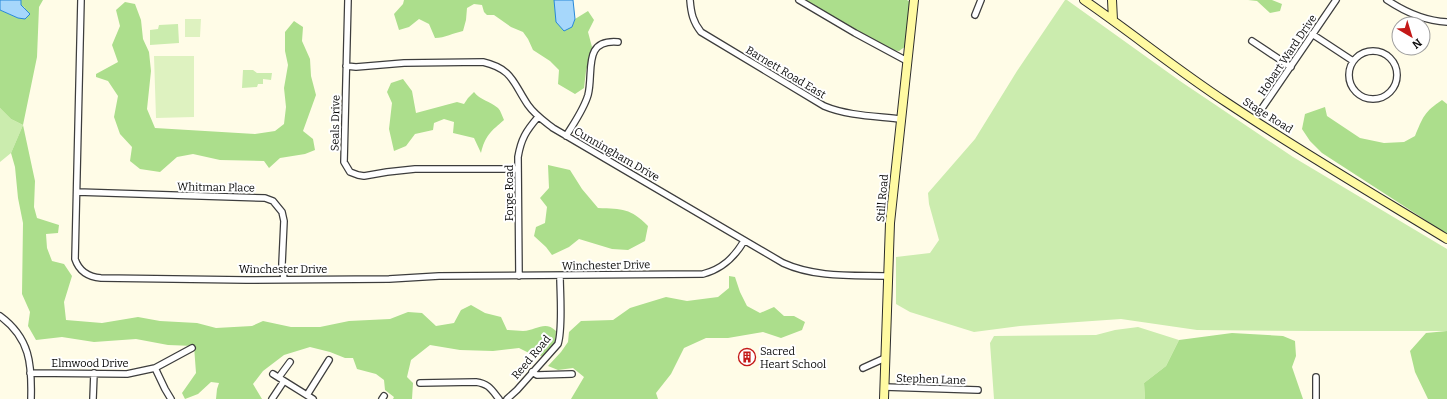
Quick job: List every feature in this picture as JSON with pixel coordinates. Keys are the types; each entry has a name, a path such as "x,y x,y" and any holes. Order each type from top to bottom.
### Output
{"street":[{"name":"Winchester Drive","path":"81,0 75,259 80,269 89,276 101,278 284,279 703,274 724,265 733,257 744,241"},
{"name":"Seals Drive","path":"348,0 344,162 350,172 364,176 387,172 414,170 518,170"},
{"name":"Barnett Road East","path":"690,0 692,16 696,26 701,32 824,106 835,110 901,119"},
{"path":"799,0 907,61"},
{"name":"Still Road","path":"884,399 890,223 914,0"},
{"path":"975,15 981,0"},
{"name":"Stage Road","path":"1084,0 1113,20 1180,72 1254,120 1447,239"},
{"path":"1112,0 1113,20"},
{"name":"Hobart Ward Drive","path":"1254,120 1336,0"},
{"path":"1387,0 1416,15 1427,19 1447,22"},
{"path":"1312,34 1352,61"},
{"path":"1252,41 1291,67"},
{"path":"566,136 579,115 588,95 595,48 604,42 618,42"},
{"path":"1371,52 1381,52 1385,54 1390,59 1397,71 1395,85 1385,96 1379,98 1371,99 1360,95 1350,82 1350,65 1352,61 1371,52"},
{"name":"Cunningham Drive","path":"346,66 356,67 404,63 483,62 493,64 503,69 511,77 529,106 538,117 566,136 783,263 807,272 888,276"},
{"name":"Forge Road","path":"519,276 518,170 520,144 527,130 538,117"},
{"name":"Whitman Place","path":"77,192 265,198 278,206 283,216 282,264 284,279"},
{"name":"Reed Road","path":"507,399 555,348 559,339 560,276"},
{"path":"0,316 20,336 27,349 31,399"},
{"name":"Elmwood Drive","path":"30,373 127,374 155,368 192,348"},
{"path":"863,368 885,358"},
{"path":"307,395 329,360"},
{"path":"272,399 290,362"},
{"path":"155,368 171,399"},
{"path":"532,372 537,375 572,374"},
{"path":"93,399 94,373"},
{"path":"273,374 313,399"},
{"path":"1316,377 1316,399"},
{"path":"420,383 485,383 500,399"},
{"name":"Stephen Lane","path":"884,387 978,390"}],"green space":[{"path":"21,0 43,0 39,7 37,57 23,125 11,119 0,108 0,10 18,18 25,8 21,5"},
{"path":"404,0 554,0 555,4 572,27 575,19 588,11 594,20 588,32 592,47 586,71 584,88 575,94 558,84 559,70 550,61 533,50 523,32 511,27 494,15 487,15 484,12 482,5 474,4 467,8 463,31 435,38 429,24 419,19 409,27 399,30 394,14 403,4"},
{"path":"805,0 907,0 910,2 906,46 899,51 891,50"},
{"path":"1065,0 1180,81 1293,157 1447,249 1447,331 1197,330 1121,319 1020,326 974,332 910,312 896,304 896,257 930,253 939,240 929,204 928,193 975,139 1017,71"},
{"path":"1248,0 1272,0 1282,4 1280,11 1270,13 1257,1"},
{"path":"125,2 135,4 141,20 143,39 149,52 151,71 147,109 155,128 255,134 275,131 284,124 286,107 284,88 288,65 285,51 285,32 294,21 303,27 302,41 310,59 311,76 316,95 303,131 313,139 315,150 305,154 280,158 269,168 264,161 220,160 193,154 177,157 160,172 140,169 130,161 132,147 120,134 114,117 118,96 108,81 96,77 96,74 118,62 112,45 120,26 116,10"},
{"path":"185,19 201,19 200,37 185,37"},
{"path":"178,24 179,43 150,45 150,30 158,29 159,25"},
{"path":"154,56 194,56 194,117 156,118"},
{"path":"243,70 253,70 257,73 272,73 271,80 263,79 263,84 258,84 257,87 242,88"},
{"path":"403,79 412,91 416,113 457,102 464,104 474,92 479,97 498,108 504,120 489,134 484,142 481,153 474,138 453,133 454,122 444,119 434,123 433,130 415,134 406,146 394,151 389,129 392,103 387,92 391,83"},
{"path":"1442,100 1447,104 1447,234 1322,153 1310,141 1302,129 1305,114 1325,107 1327,116 1360,138 1384,143 1404,142 1415,136 1425,115 1431,108"},
{"path":"0,108 11,119 23,125 11,153 0,162"},
{"path":"23,125 35,181 34,207 37,218 59,225 58,233 46,234 47,248 52,261 64,264 72,276 64,302 66,320 102,323 138,317 160,321 197,323 216,328 252,326 263,321 291,327 320,327 349,321 390,319 408,312 422,313 436,326 454,323 461,310 471,305 485,313 501,317 507,330 523,331 541,326 548,326 556,331 555,345 543,356 533,355 519,348 493,351 460,350 430,345 411,360 407,377 413,383 412,399 393,399 394,397 385,390 384,380 376,374 357,369 353,358 345,358 330,352 310,347 284,355 263,371 253,384 262,399 216,399 219,383 211,382 198,394 185,399 182,393 196,373 194,346 168,345 136,339 94,342 62,337 36,340 28,326 30,312 22,294 23,223 18,198 15,167 11,153"},
{"path":"548,165 570,170 582,189 598,208 620,209 631,213 642,220 648,226 645,241 628,250 612,249 579,239 569,247 552,255 534,236 536,227 545,223 547,207 540,198 549,188"},
{"path":"729,276 735,277 747,306 760,313 774,307 784,316 794,316 805,322 802,330 781,338 763,332 728,338 706,338 684,348 671,374 656,393 658,399 571,399 584,377 573,368 558,370 548,366 568,342 569,332 581,321 613,320 630,308 666,297 687,301 718,297 729,288"},
{"path":"1138,327 1179,340 1166,366 1144,383 1145,399 994,399 990,343 994,336 1096,335 1115,330"},
{"path":"1447,331 1447,399 1428,399 1415,372 1410,351 1426,333"},
{"path":"1232,333 1283,336 1295,341 1296,356 1292,367 1303,399 1145,399 1144,383 1166,366 1179,340"}],"water":[{"path":"0,0 21,0 21,5 30,14 25,19 18,18 0,10"},
{"path":"554,0 573,0 575,19 572,27 564,31 556,22"}],"place":[{"name":"Sacred Heart School","path":"747,357"}]}
